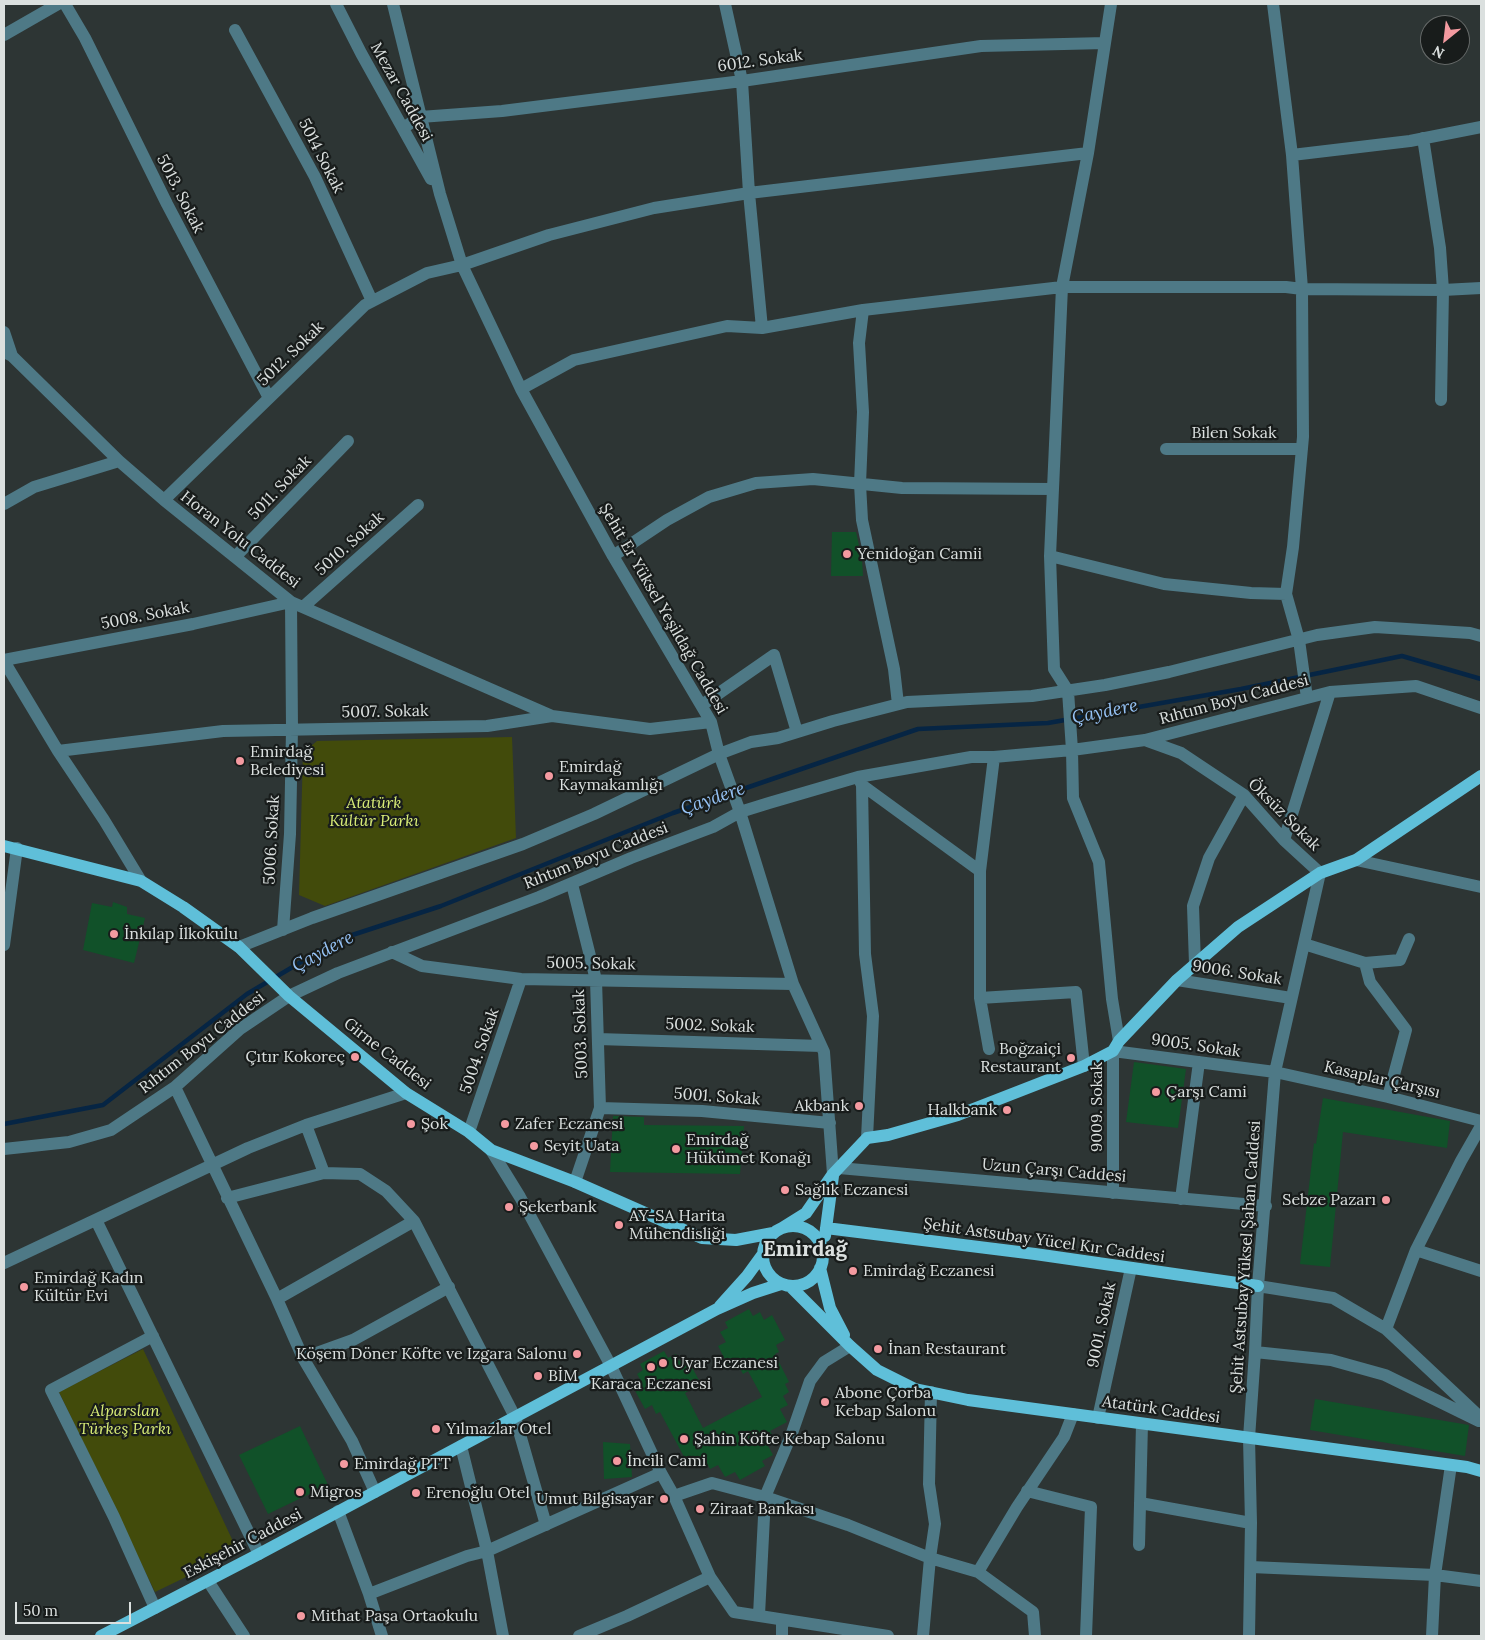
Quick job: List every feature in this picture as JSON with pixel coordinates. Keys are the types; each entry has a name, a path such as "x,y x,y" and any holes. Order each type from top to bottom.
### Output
{"main road":[{"path":"836,1171 821,1263 815,1276 808,1282 800,1285 786,1285 773,1279 767,1272 764,1263 764,1246 777,1231 806,1213 836,1171 867,1138 888,1135 958,1115 1084,1066 1116,1046 1177,980 1238,926 1320,873 1356,860 1481,776"},
{"name":"Girne Caddesi","path":"10,847 141,881 183,907 250,956 289,996 406,1093 469,1132 491,1150 575,1182 702,1238 736,1240 777,1231"},
{"path":"777,1231 790,1226 806,1229 813,1234 822,1249 821,1263"},
{"name":"Şehit Astsubay Yücel Kır Caddesi","path":"826,1228 1035,1254 1258,1286"},
{"name":"Eskişehir Caddesi","path":"717,1309 747,1276 763,1254"},
{"name":"Atatürk Caddesi","path":"821,1263 830,1308 850,1346"},
{"name":"Eskişehir Caddesi","path":"101,1636 118,1632 155,1608 717,1309 753,1294 786,1285"},
{"name":"Atatürk Caddesi","path":"786,1285 877,1370 915,1389 968,1400 1467,1467 1481,1471"}],"street":[{"path":"4,35 58,4"},
{"name":"5013. Sokak","path":"65,4 85,38 166,204 270,398"},
{"name":"Mezar Caddesi","path":"336,4 361,53 440,194"},
{"path":"393,4 440,194"},
{"path":"726,4 742,81 749,193 762,328"},
{"path":"1068,691 1054,669 1050,556 1062,287 1088,152 1111,4"},
{"path":"1273,4 1292,155 1302,289 1302,449 1293,547 1286,594 1299,640 1307,698"},
{"name":"5014 Sokak","path":"235,30 315,176 372,301"},
{"name":"6012. Sokak","path":"420,117 502,112 742,81 981,46 1105,43"},
{"path":"403,128 420,117"},
{"path":"1292,155 1423,138 1481,127"},
{"path":"1423,138 1440,248 1442,290 1441,400"},
{"name":"5012. Sokak","path":"164,500 365,304 427,273 462,264 549,236 654,208 749,193 1088,152"},
{"name":"Şehit Er Yüksel Yeşildağ Caddesi","path":"440,194 462,264 522,389 613,556 711,722 719,754 740,812 793,984 824,1052 836,1171"},
{"path":"522,389 574,360 727,326 762,328 863,310 1062,287 1286,287 1302,289 1442,290 1481,288"},
{"path":"863,310 859,343 863,412 860,484 862,520 894,669 898,704"},
{"path":"4,332 8,354"},
{"name":"Horan Yolu Caddesi","path":"8,354 119,460 164,500 291,602 552,716"},
{"name":"5011. Sokak","path":"235,557 348,441"},
{"name":"Bilen Sokak","path":"1166,449 1302,449"},
{"path":"4,504 34,487 119,460"},
{"path":"613,556 667,520 709,498 756,483 814,479 902,488 1052,489"},
{"name":"5010. Sokak","path":"303,607 418,505"},
{"path":"1050,556 1164,584 1251,593 1286,594"},
{"name":"5008. Sokak","path":"4,661 193,624 291,602"},
{"name":"5006. Sokak","path":"283,930 290,834 292,729 291,602"},
{"path":"239,947 312,918 523,844 594,814 719,754 752,742 778,738 898,704 1032,696 1068,691 1169,672 1317,635 1375,627 1470,633 1481,636"},
{"path":"702,705 774,655 797,732"},
{"path":"4,661 58,751 104,820 141,881"},
{"name":"Rıhtım Boyu Caddesi","path":"4,1149 69,1142 111,1130 175,1087 240,1029 289,996 338,972 572,884 631,858 712,827 740,812 860,781 971,757 994,757 1072,750 1145,740 1330,692 1416,686 1481,708"},
{"name":"9009. Sokak","path":"1068,691 1073,798 1099,862 1112,998 1116,1046 1113,1193"},
{"path":"1284,840 1330,692"},
{"name":"5007. Sokak","path":"58,751 223,732 487,726 552,716 650,729 711,722"},
{"name":"Öksüz Sokak","path":"1145,740 1181,753 1244,795 1284,840 1320,873"},
{"path":"989,1048 980,998 980,871 994,757"},
{"path":"860,781 980,871"},
{"path":"860,781 865,954 872,1016 867,1138"},
{"path":"1195,964 1193,906 1209,858 1244,795"},
{"path":"4,944 10,847"},
{"path":"1356,860 1481,887"},
{"name":"Şehit Astsubay Yüksel Şahan Caddesi","path":"1249,1636 1251,1523 1249,1438 1256,1352 1258,1286 1276,1072 1320,873"},
{"name":"5003. Sokak","path":"572,884 596,980 600,1108 575,1182"},
{"path":"1304,944 1365,963 1400,960 1409,939"},
{"name":"5005. Sokak","path":"392,952 422,966 520,979 793,984"},
{"path":"1365,963 1370,982 1406,1030 1388,1096"},
{"name":"5004. Sokak","path":"469,1132 520,979"},
{"name":"9006. Sokak","path":"1177,980 1291,998"},
{"path":"980,998 1076,992 1084,1066"},
{"name":"5002. Sokak","path":"598,1039 821,1046"},
{"name":"9005. Sokak","path":"1116,1046 1199,1062 1276,1072"},
{"path":"1181,1199 1199,1062"},
{"name":"Kasaplar Çarşısı","path":"1276,1072 1388,1096 1481,1121"},
{"path":"175,1087 277,1299 303,1358 352,1441 375,1492"},
{"path":"4,1263 212,1164 306,1125 406,1093"},
{"name":"5001. Sokak","path":"600,1108 702,1110 830,1123"},
{"path":"306,1125 324,1173"},
{"path":"1386,1329 1416,1250 1481,1126"},
{"path":"491,1150 520,1197 611,1366 661,1473 674,1496 710,1577 734,1612 888,1636"},
{"name":"Uzun Çarşı Caddesi","path":"836,1171 1266,1206"},
{"path":"227,1198 324,1173 360,1174 386,1191 414,1221 515,1418 546,1525"},
{"path":"96,1220 259,1554"},
{"path":"277,1299 414,1221"},
{"path":"1416,1250 1481,1271"},
{"name":"9001. Sokak","path":"1098,1418 1131,1268"},
{"path":"1258,1286 1332,1298 1386,1329 1481,1418"},
{"path":"303,1358 353,1340 449,1287"},
{"path":"153,1336 51,1390 114,1517 155,1608"},
{"path":"759,1615 765,1497 792,1433 810,1381 824,1362 850,1346"},
{"path":"1256,1352 1331,1360 1385,1375 1481,1422"},
{"path":"923,1636 935,1524 929,1484 931,1392"},
{"path":"978,1572 1027,1491 1064,1437 1073,1414"},
{"path":"1139,1545 1142,1424"},
{"path":"461,1446 487,1551 503,1636"},
{"path":"1432,1636 1435,1575 1451,1465"},
{"path":"369,1594 467,1556 487,1551 661,1473"},
{"path":"674,1496 712,1483 765,1497 848,1525 930,1558 978,1572 1033,1612 1035,1636"},
{"path":"1027,1491 1091,1507 1086,1636"},
{"path":"1140,1503 1251,1523"},
{"path":"338,1511 369,1594 382,1636"},
{"path":"1251,1567 1435,1575 1481,1581"},
{"path":"579,1636 710,1577"},
{"path":"208,1580 244,1636"},
{"path":"782,1620 782,1636"}],"green space":[{"name":"Atatürk Kültür Parkı","path":"512,737 516,838 325,906 299,895 303,753 317,741"},
{"name":"Alparslan Türkeş Parkı","path":"143,1349 238,1552 155,1592 59,1392"}],"building":[{"name":"Yenidoğan Camii","path":"832,532 856,532 862,559 863,576 831,576"},
{"name":"İnkılap İlkokulu","path":"113,902 127,907 127,914 145,918 134,963 83,950 92,903 112,907"},
{"name":"Çarşı Cami","path":"1134,1062 1186,1069 1178,1128 1126,1122"},
{"path":"1323,1098 1450,1121 1447,1148 1343,1132 1330,1267 1300,1264 1314,1143 1316,1144"},
{"name":"Emirdağ Hükümet Konağı","path":"613,1116 644,1117 644,1125 744,1126 740,1174 610,1172"},
{"path":"749,1309 753,1316 760,1312 764,1320 772,1315 785,1340 776,1345 779,1352 775,1354 789,1382 785,1384 789,1392 783,1396 788,1405 780,1409 787,1422 770,1431 774,1438 766,1442 773,1455 762,1461 765,1466 740,1480 735,1472 725,1477 718,1465 710,1469 705,1460 690,1468 660,1412 656,1414 652,1405 645,1409 632,1385 641,1381 637,1374 643,1370 640,1364 664,1351 668,1358 676,1354 679,1361 687,1358 701,1384 685,1393 703,1428 762,1397 748,1371 743,1374 738,1365 730,1369 718,1346 726,1342 720,1332 728,1328 725,1322"},
{"path":"1315,1399 1469,1425 1465,1456 1310,1430"},
{"path":"300,1426 328,1485 268,1514 239,1455"},
{"name":"İncili Cami","path":"603,1442 630,1444 632,1477 604,1479"}],"waterway":[{"name":"Çaydere","path":"4,1124 103,1105 247,994 340,939 441,906 673,813 918,729 1048,723 1241,689 1402,656 1481,679"}],"place":[{"name":"Yenidoğan Camii","path":"847,554"},
{"name":"Emirdağ Belediyesi","path":"240,761"},
{"name":"Emirdağ Kaymakamlığı","path":"549,776"},
{"name":"İnkılap İlkokulu","path":"114,934"},
{"name":"Çıtır Kokoreç","path":"355,1057"},
{"name":"Boğzaiçi Restaurant","path":"1071,1058"},
{"name":"Çarşı Cami","path":"1156,1092"},
{"name":"Akbank","path":"859,1106"},
{"name":"Halkbank","path":"1007,1110"},
{"name":"Şok","path":"411,1124"},
{"name":"Zafer Eczanesi","path":"505,1124"},
{"name":"Seyit Uata","path":"534,1146"},
{"name":"Emirdağ Hükümet Konağı","path":"676,1149"},
{"name":"Sağlık Eczanesi","path":"785,1190"},
{"name":"Sebze Pazarı","path":"1386,1200"},
{"name":"Şekerbank","path":"509,1207"},
{"name":"AY-SA Harita Mühendisliği","path":"619,1225"},
{"name":"Emirdağ Eczanesi","path":"853,1271"},
{"name":"Emirdağ Kadın Kültür Evi","path":"24,1287"},
{"name":"İnan Restaurant","path":"878,1349"},
{"name":"Köşem Döner Köfte ve Izgara Salonu","path":"577,1354"},
{"name":"Uyar Eczanesi","path":"663,1363"},
{"name":"Karaca Eczanesi","path":"651,1367"},
{"name":"BİM","path":"538,1376"},
{"name":"Abone Çorba Kebap Salonu","path":"825,1402"},
{"name":"Yılmazlar Otel","path":"436,1429"},
{"name":"Şahin Köfte Kebap Salonu","path":"684,1439"},
{"name":"İncili Cami","path":"617,1461"},
{"name":"Emirdağ PTT","path":"344,1464"},
{"name":"Migros","path":"300,1492"},
{"name":"Erenoğlu Otel","path":"416,1493"},
{"name":"Umut Bilgisayar","path":"664,1499"},
{"name":"Ziraat Bankası","path":"700,1509"},
{"name":"Mithat Paşa Ortaokulu","path":"301,1616"}],"district":[{"name":"Emirdağ","path":"805,1250"}]}
